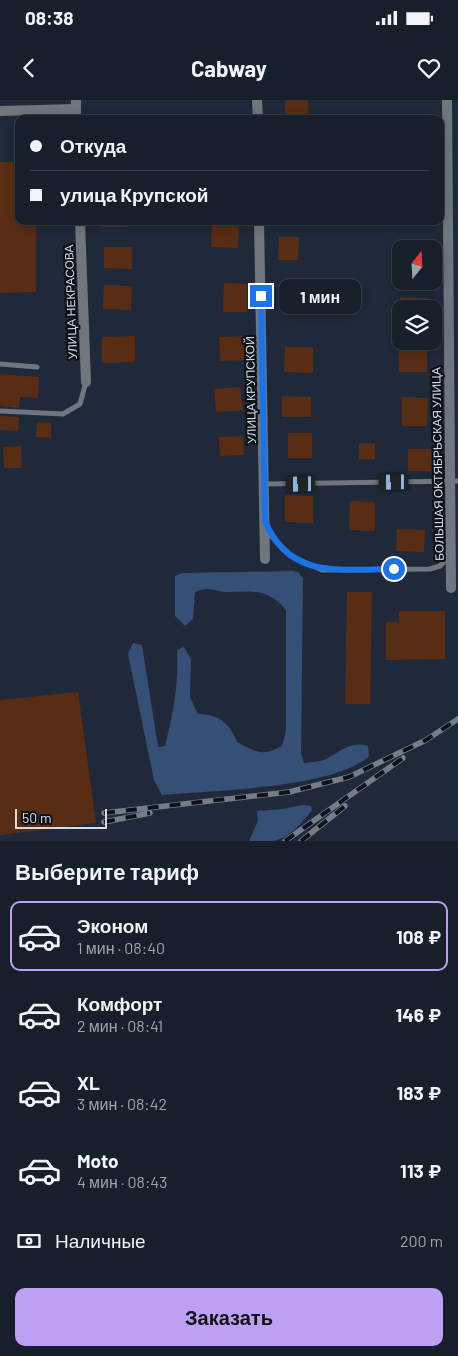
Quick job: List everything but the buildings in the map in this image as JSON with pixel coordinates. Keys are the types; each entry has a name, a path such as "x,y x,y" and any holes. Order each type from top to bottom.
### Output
{"street":[{"path":"257,100 258,115"},
{"name":"БОЛЬШАЯ ОКТЯБРЬСКАЯ УЛИЦА","path":"447,100 454,481 451,588"},
{"path":"0,111 76,109"},
{"name":"УЛИЦА НЕКРАСОВА","path":"80,225 86,382"},
{"name":"УЛИЦА КРУПСКОЙ","path":"260,225 265,559"}],"lane":[{"path":"0,364 37,367"},
{"path":"0,411 62,414 80,404 86,382"},
{"path":"264,484 454,481"},
{"path":"265,521 271,536 279,546 291,556 322,570 430,569 440,566 451,551"}],"shaded area":[{"path":"298,572 303,578 301,753 304,763 324,760 345,748 356,745 368,746 369,756 352,767 301,782 162,795 154,780 128,654 133,643 142,645 158,747 165,746 175,698 177,650 184,647 191,659 190,698 198,714 212,716 222,721 231,730 237,742 259,752 269,751 282,746 286,731 286,610 273,598 260,593 246,591 224,592 205,589 195,592 193,619 185,626 175,616 175,576 182,573"},
{"path":"302,805 311,806 312,810 285,837 274,841 249,841 258,821 257,811"}],"railway":[{"path":"104,813 289,792 349,777 426,740 458,719"},
{"path":"285,841 403,758"},
{"path":"301,841 345,806"},
{"path":"104,822 150,813"}],"route":[{"path":"261,296 265,521 271,536 291,556 322,570 394,569"}]}
